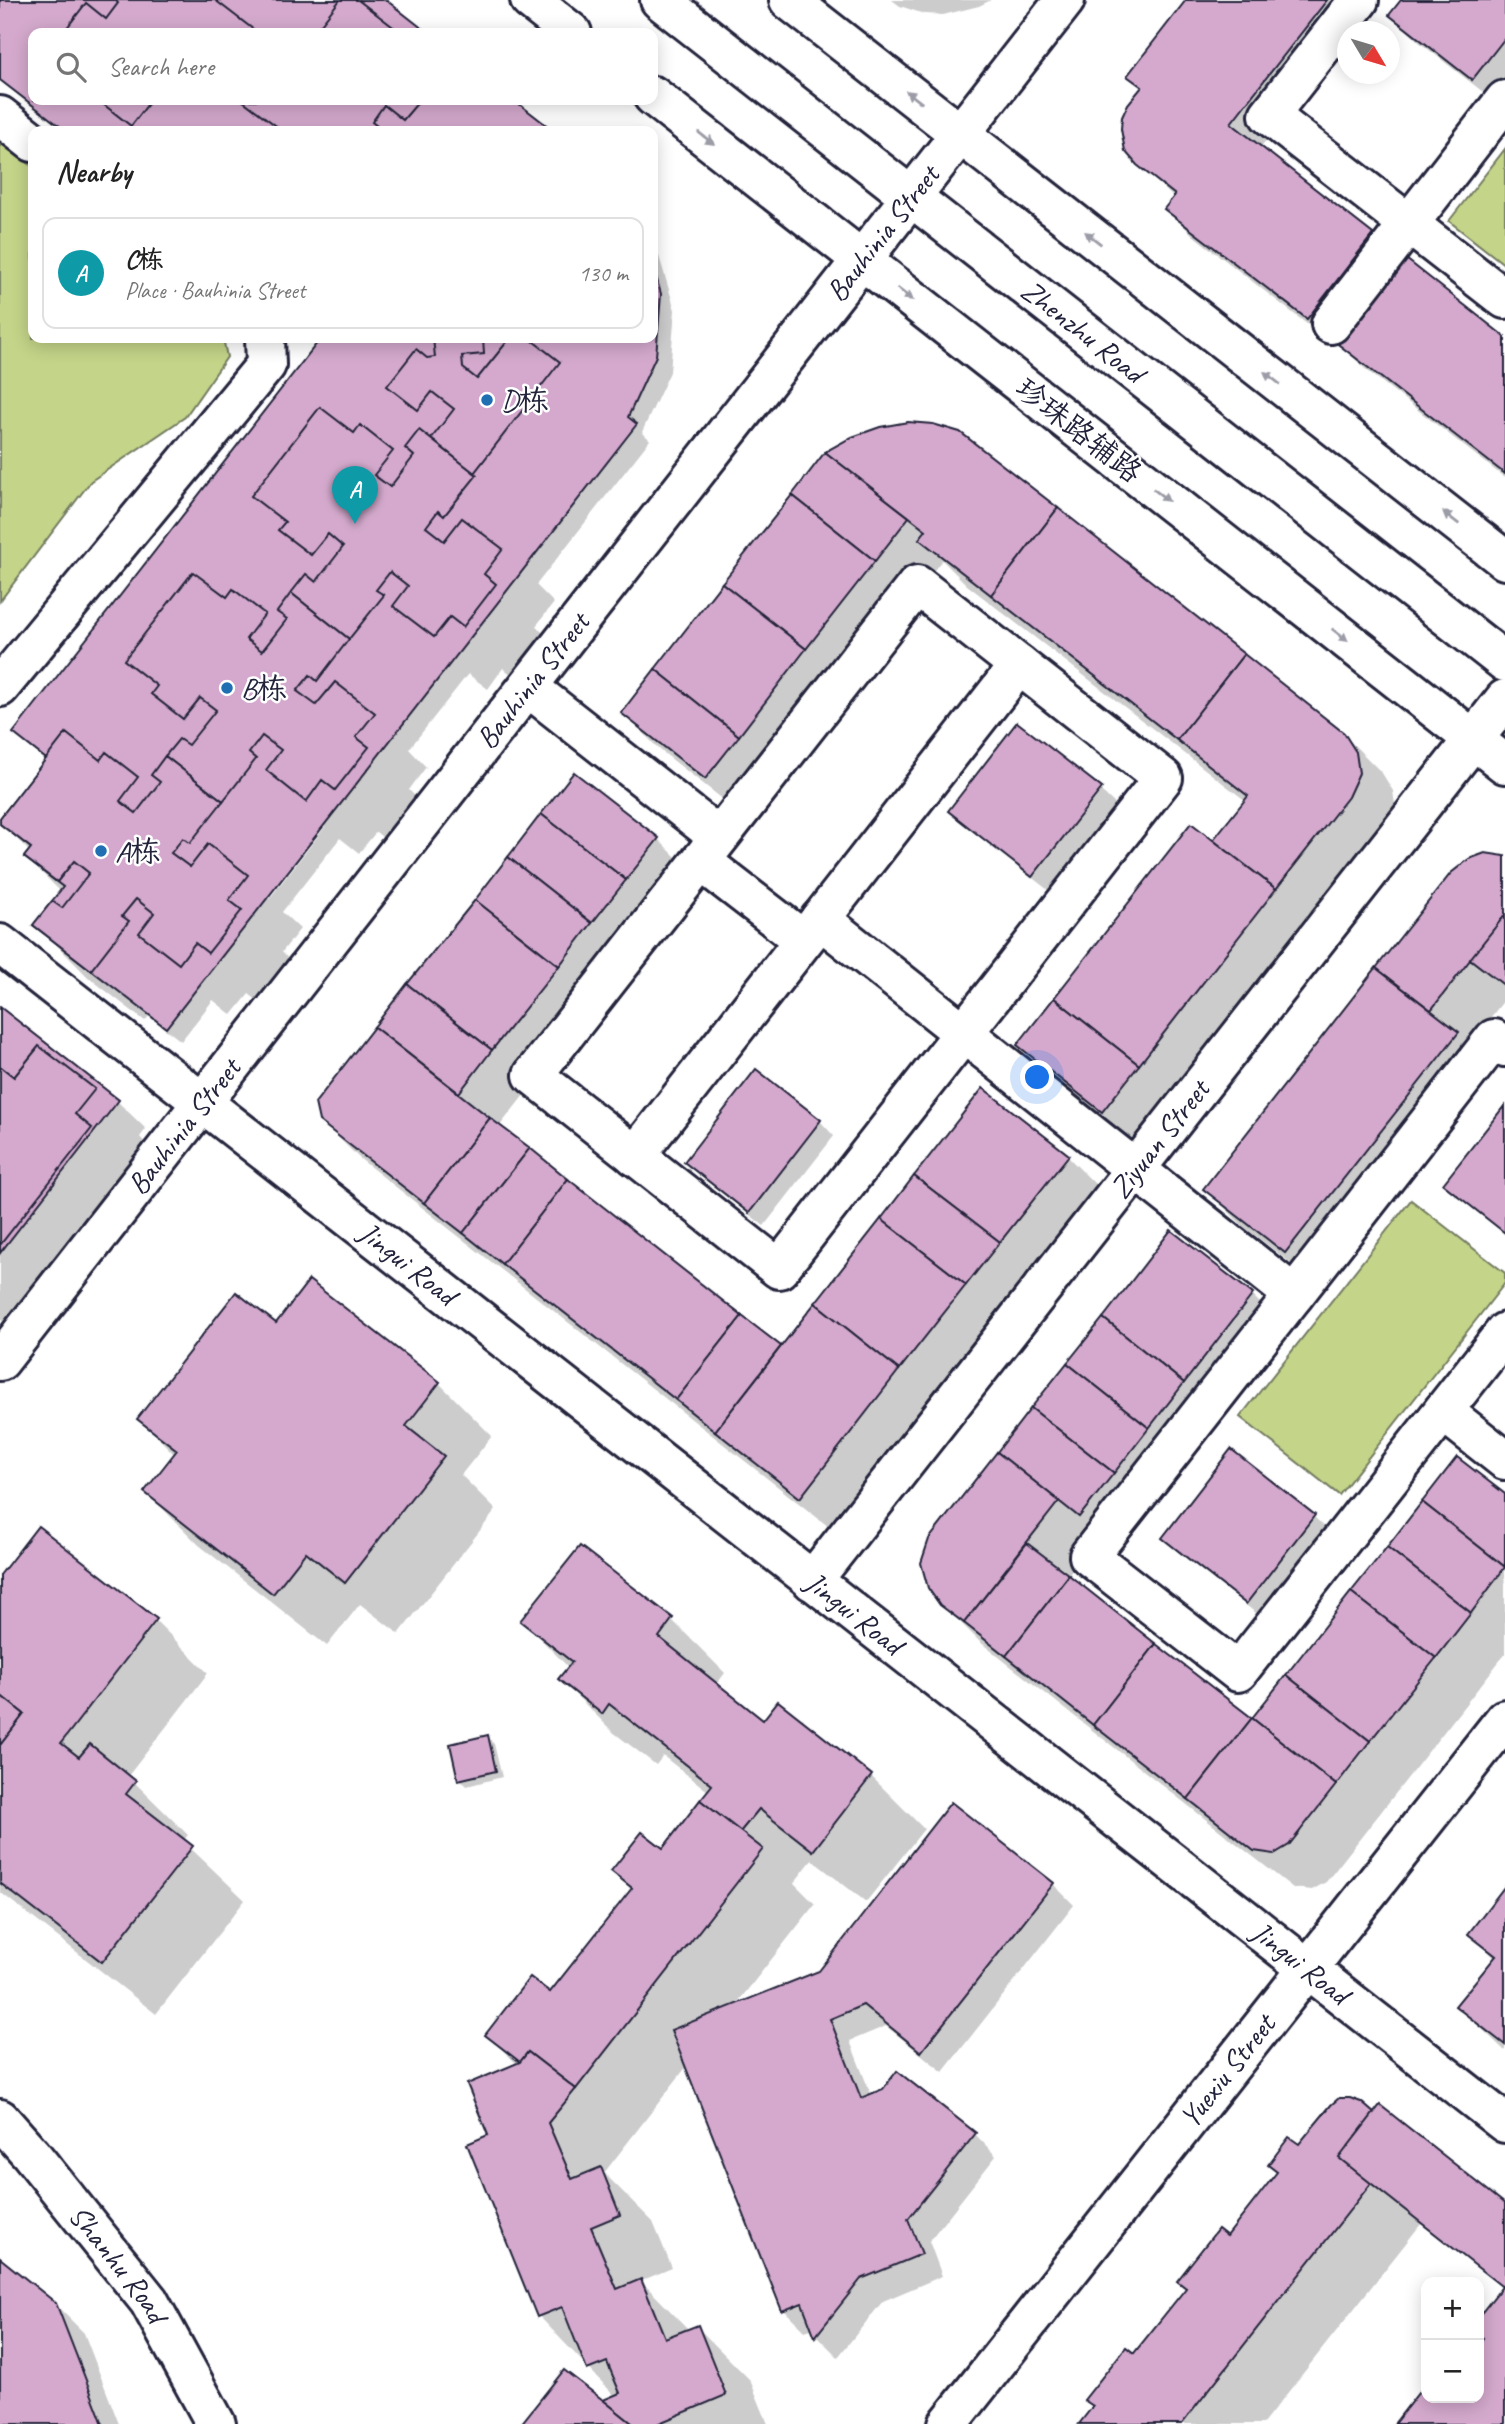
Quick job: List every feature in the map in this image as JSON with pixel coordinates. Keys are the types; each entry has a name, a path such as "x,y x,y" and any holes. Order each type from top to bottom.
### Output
{"street":[{"path":"530,0 566,28"},
{"name":"Zhenzhu Road","path":"660,0 1505,662"},
{"path":"789,0 1505,560"},
{"name":"Bauhinia Street","path":"0,1361 1065,0"},
{"path":"1359,0 1269,115 1505,299"},
{"name":"珍珠路辅路","path":"658,100 1505,764"},
{"path":"1331,324 1505,100"},
{"path":"0,116 28,138"},
{"path":"0,687 266,365 265,343"},
{"path":"917,585 1163,778 779,1269 533,1075 710,849 917,585"},
{"path":"635,1156 1019,665"},
{"path":"527,687 710,849 811,930 965,1033 1294,1295"},
{"name":"Ziyuan Street","path":"812,1581 1505,699"},
{"name":"Jingui Road","path":"0,944 1505,2123"},
{"path":"1505,1047 1494,1038 1089,1556 1238,1672 1505,1332"},
{"path":"1443,1411 1505,1460"},
{"name":"Yuexiu Street","path":"948,2424 1505,1719"},
{"name":"Shanhu Road","path":"0,2119 15,2160 149,2301 216,2424"}],"green space":[{"path":"0,140 28,163 28,343 224,343 227,357 185,417 91,481 0,601"},
{"path":"1505,149 1505,265 1449,221"},
{"path":"1411,1200 1505,1273 1505,1283 1339,1495 1240,1417"}],"building":[{"path":"0,0 386,0 422,28 28,28 28,102 0,80"},
{"path":"115,0 215,0 251,28 67,28 86,3 106,19 118,3"},
{"path":"340,0 358,0 394,28 318,28"},
{"path":"1186,0 1327,0 1231,123 1373,234 1307,319 1164,209 1175,195 1137,165 1125,151 1122,117 1128,104 1142,87 1127,76"},
{"path":"1401,0 1505,0 1505,38 1472,80 1389,15"},
{"path":"32,105 520,105 548,126 60,126"},
{"path":"104,105 147,105 131,126"},
{"path":"249,105 384,105 372,122 377,126 276,126"},
{"path":"384,105 416,105 403,120"},
{"path":"1401,255 1505,337 1505,474 1334,341"},
{"path":"658,284 661,294 658,331"},
{"path":"317,343 657,343 656,356 628,417 637,424 166,1028 33,925 63,887 24,857 31,848 0,824 0,818 46,759 13,733"},
{"name":"D栋","path":"434,343 483,343 484,354 462,356 463,368 477,379 506,343 535,343 560,362 474,473 431,439 454,409 432,392 418,410 387,386 416,349 427,358 435,357"},
{"path":"320,407 354,433 360,425 393,451 374,475 390,487 414,456 405,448 419,430 477,475 444,516 438,511 426,527 444,541 462,518 503,549 484,574 496,584 463,627 450,617 434,637 393,606 408,586 390,572 376,590 384,595 349,639 291,593 306,574 316,582 343,547 328,534 311,555 278,530 285,522 251,496"},
{"path":"908,422 933,424 960,432 1058,508 991,595 919,539 926,530 825,452 852,437 880,427"},
{"path":"825,452 909,517 875,561 792,495"},
{"path":"792,495 875,561 806,649 722,583"},
{"path":"1058,508 1244,654 1177,740 991,595"},
{"name":"B栋","path":"193,572 227,597 233,589 265,614 246,639 262,651 287,619 277,612 291,593 349,639 317,681 310,675 297,691 316,705 335,682 375,713 356,737 369,747 335,790 322,780 306,802 266,770 281,750 262,736 249,753 256,759 223,801 165,756 179,739 188,745 216,710 200,698 183,719 151,694 157,686 124,660"},
{"path":"722,583 806,649 739,736 655,669"},
{"path":"1244,654 1344,733 1356,752 1359,773 1348,797 1276,889 1213,840 1248,796 1177,740"},
{"path":"655,669 739,736 705,779 621,713"},
{"path":"1017,722 1102,788 1032,877 948,811"},
{"name":"A栋","path":"66,733 100,760 106,752 138,777 120,801 136,813 160,782 151,775 165,756 223,801 190,843 183,838 171,853 190,867 208,844 248,875 229,900 242,910 208,953 195,943 179,964 139,933 154,913 136,899 122,916 129,921 91,970 33,925 52,901 62,908 89,873 74,861 57,882 24,857 31,848 0,824 0,818"},
{"path":"574,772 659,838 626,880 541,814"},
{"path":"541,814 626,880 592,923 508,857"},
{"path":"1191,823 1276,889 1139,1065 1054,998"},
{"path":"1485,853 1505,856 1505,915 1431,1010 1376,968 1451,873 1469,859"},
{"path":"508,857 592,923 559,966 475,900"},
{"path":"475,900 559,966 492,1050 407,984"},
{"path":"1505,915 1505,986 1470,959"},
{"path":"1376,968 1459,1032 1285,1253 1203,1189"},
{"path":"407,984 492,1050 459,1093 374,1027"},
{"path":"1054,998 1139,1065 1102,1112 1017,1045"},
{"path":"0,1007 119,1100 0,1253"},
{"path":"374,1027 490,1118 424,1203 319,1121 315,1103"},
{"path":"39,1046 95,1089 75,1114 92,1128 0,1245 0,1066 14,1077"},
{"path":"756,1069 821,1120 749,1213 684,1162"},
{"path":"983,1088 1069,1155 1000,1242 914,1176"},
{"path":"1505,1105 1505,1233 1443,1184"},
{"path":"490,1118 530,1148 463,1233 424,1203"},
{"path":"530,1148 568,1179 502,1264 463,1233"},
{"path":"914,1176 1000,1242 966,1285 881,1219"},
{"path":"568,1179 742,1316 676,1400 502,1264"},
{"path":"881,1219 966,1285 899,1370 815,1303"},
{"path":"1171,1230 1253,1294 1184,1383 1103,1318"},
{"path":"309,1280 440,1382 406,1426 444,1456 345,1583 306,1552 273,1594 144,1492 177,1450 137,1419 236,1292 276,1323"},
{"path":"815,1303 899,1370 800,1498 715,1431"},
{"path":"742,1316 781,1346 715,1431 676,1400"},
{"path":"1103,1318 1184,1383 1149,1428 1067,1363"},
{"path":"1067,1363 1149,1428 1114,1473 1031,1408"},
{"path":"1031,1408 1114,1473 1079,1517 997,1452"},
{"path":"1231,1449 1315,1515 1246,1604 1162,1538"},
{"path":"997,1452 1059,1501 964,1623 940,1605 928,1588 921,1563 929,1539"},
{"path":"1457,1457 1505,1494 1505,1567 1422,1502"},
{"path":"1422,1502 1505,1567 1471,1613 1387,1547"},
{"path":"38,1526 157,1619 61,1743 79,1757 90,1744 136,1781 126,1794 193,1846 102,1962 0,1883 0,1745 24,1714 0,1695 0,1575"},
{"path":"1027,1543 1069,1575 1006,1656 964,1623"},
{"path":"580,1546 673,1618 659,1637 763,1720 778,1701 872,1775 813,1851 759,1809 740,1832 700,1800 712,1785 609,1704 602,1714 558,1679 572,1662 520,1621"},
{"path":"1387,1547 1471,1613 1436,1658 1351,1592"},
{"path":"1069,1575 1156,1644 1093,1725 1006,1656"},
{"path":"1351,1592 1436,1658 1370,1741 1286,1675"},
{"path":"1156,1644 1252,1718 1188,1799 1093,1725"},
{"path":"1286,1675 1370,1741 1336,1785 1252,1718"},
{"path":"0,1695 24,1714 0,1745"},
{"path":"1252,1718 1336,1785 1289,1845 1274,1854 1254,1851 1188,1799"},
{"path":"488,1735 496,1771 458,1780 450,1744"},
{"path":"700,1800 763,1849 576,2089 528,2052 520,2062 485,2035 530,1977 550,1992 632,1888 611,1871 642,1832 663,1848"},
{"path":"951,1802 1054,1883 921,2052 863,2005 830,2019 861,2098 883,2089 897,2071 976,2133 908,2219 922,2254 861,2279 815,2337 802,2303 782,2311 671,2030 819,1971"},
{"path":"1505,1886 1505,2045 1455,2006 1496,1956 1468,1934"},
{"path":"528,2052 576,2089 548,2123 572,2179 601,2167 620,2215 591,2227 617,2289 641,2279 665,2338 698,2325 726,2395 657,2424 633,2424 603,2400 620,2393 607,2362 587,2370 562,2307 537,2317 467,2144 488,2135 467,2084 520,2062"},
{"path":"1339,2098 1361,2102 1375,2114 1381,2107 1412,2131 1182,2424 1079,2424 1093,2406 1084,2400 1126,2347 1134,2353 1186,2288 1177,2281 1218,2229 1227,2236 1277,2172 1268,2165 1289,2137 1299,2144"},
{"path":"1380,2105 1505,2204 1505,2289 1339,2158"},
{"path":"0,2258 56,2303 103,2424 0,2422"},
{"path":"1505,2283 1505,2424 1394,2424 1421,2389 1421,2403 1484,2403 1484,2310"},
{"path":"564,2370 603,2400 633,2424 521,2424"}],"place":[{"name":"D栋","path":"487,400"},
{"name":"C栋","path":"355,524"},
{"name":"B栋","path":"227,688"},
{"name":"A栋","path":"101,851"}]}
